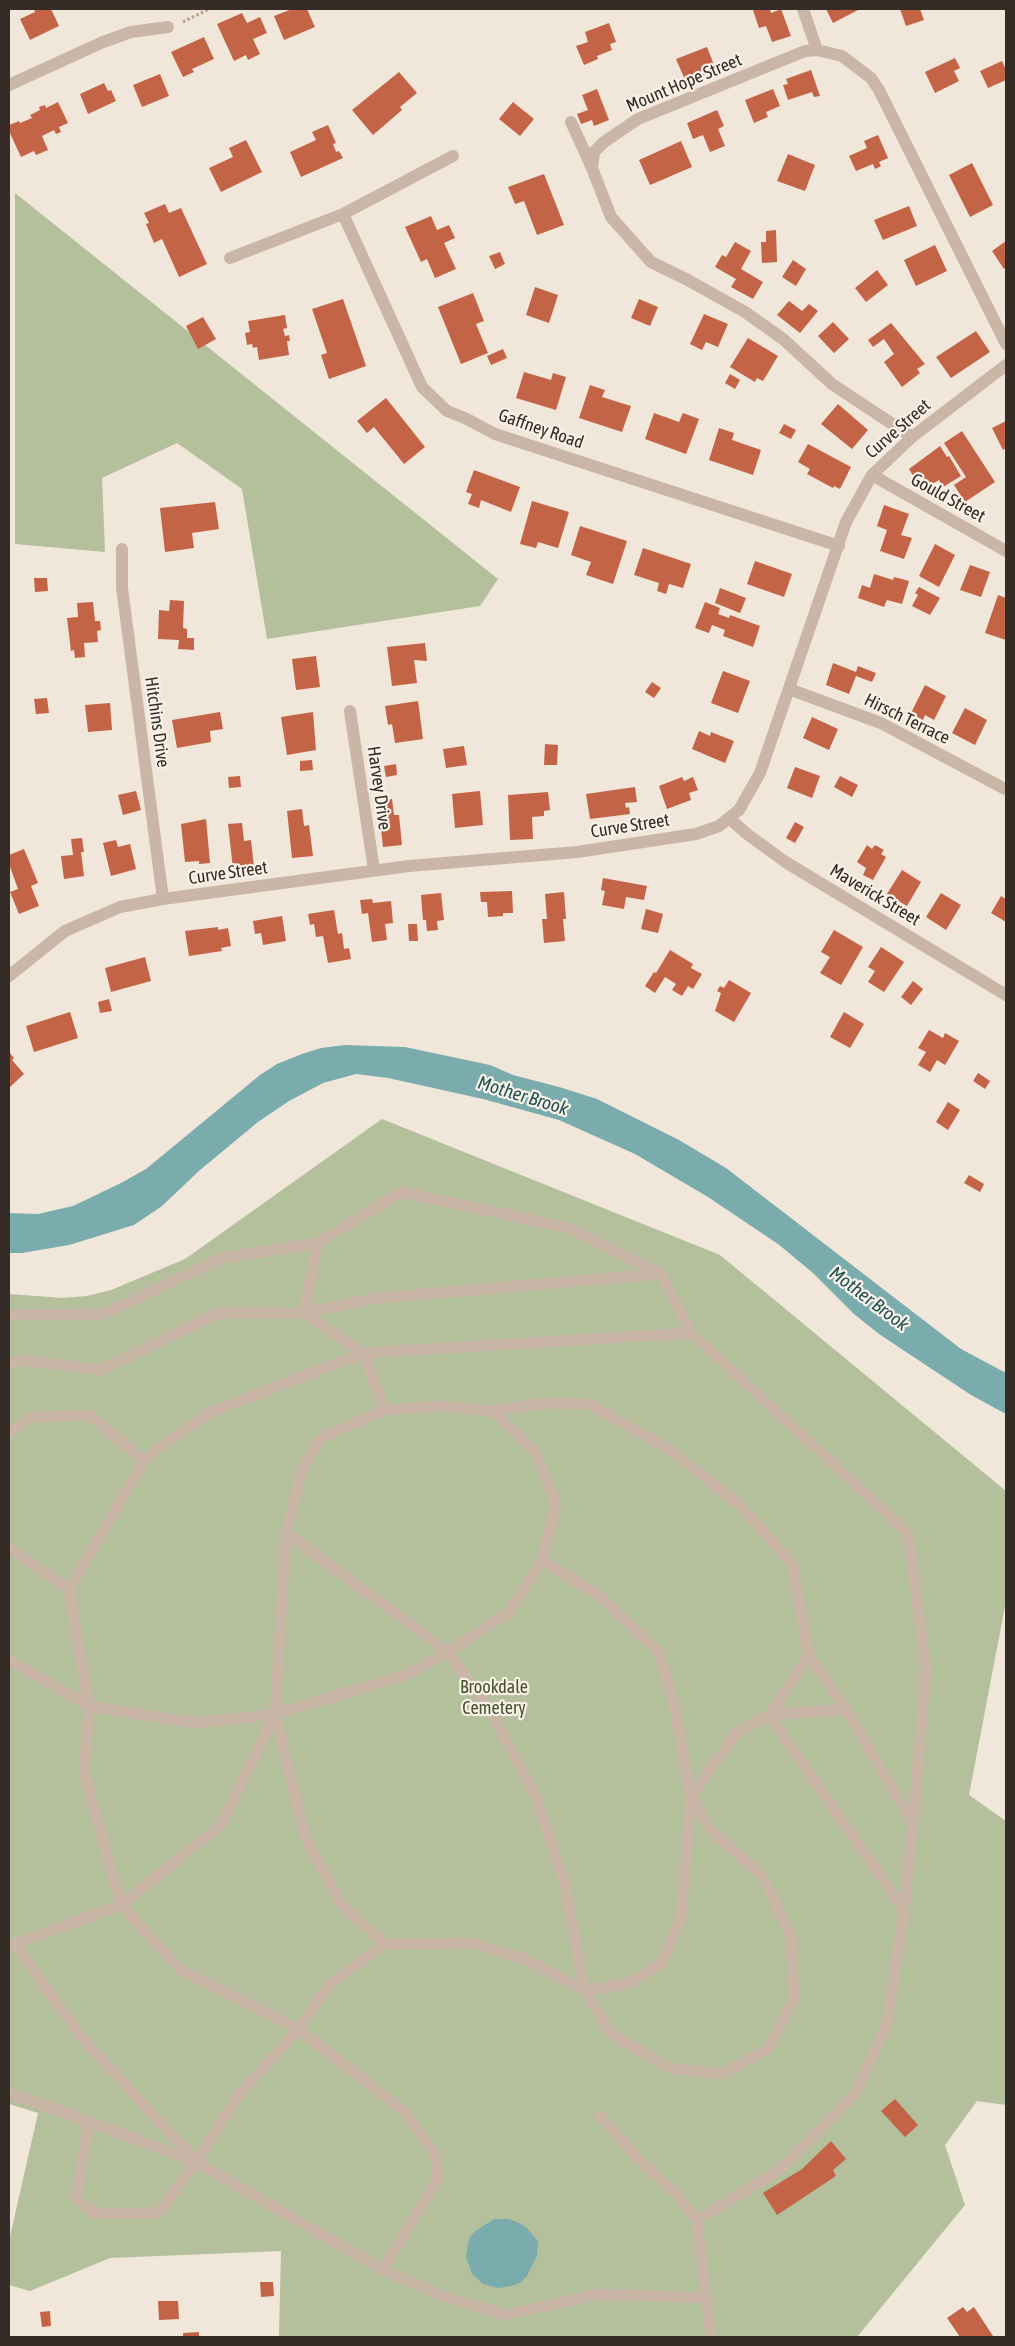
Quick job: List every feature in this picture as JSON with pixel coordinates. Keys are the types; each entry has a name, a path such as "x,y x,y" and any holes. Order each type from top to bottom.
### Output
{"street":[{"path":"803,9 818,50"},
{"path":"9,86 103,42 131,32 168,27"},
{"name":"Mount Hope Street","path":"592,168 594,152 604,142 638,119 805,51 818,50 842,56 871,78 879,90 1006,344"},
{"path":"571,122 592,168 611,217 651,262 745,312 783,339 832,384 912,437"},
{"path":"230,258 343,214 453,156"},
{"name":"Gaffney Road","path":"343,214 422,387 447,411 495,434 839,546"},
{"name":"Curve Street","path":"9,976 53,939 78,924 120,907 163,899 374,870 577,852 696,834 719,826 739,810 756,780 846,522 872,475 912,437 1006,366"},
{"name":"Gould Street","path":"872,475 1006,551"},
{"name":"Hitchins Drive","path":"122,549 122,588 163,899"},
{"name":"Hirsch Terrace","path":"789,689 881,723 1005,788"},
{"name":"Harvey Drive","path":"350,711 374,870"},
{"name":"Maverick Street","path":"730,819 747,834 788,862 1006,995"}],"lane":[{"path":"9,1315 103,1314 222,1258 317,1242 401,1192 569,1228 662,1274 692,1333 908,1533 926,1669 904,1910 887,2024 855,2094 781,2169 697,2220"},
{"path":"304,1313 317,1242"},
{"path":"9,1364 22,1360 101,1370 218,1314 304,1313 377,1298 662,1274"},
{"path":"304,1313 363,1353 385,1410"},
{"path":"383,2270 438,2178 435,2154 404,2111 298,2029 181,1970 122,1905 84,1772 89,1706 69,1589 144,1461 158,1448 211,1412 363,1353 692,1333"},
{"path":"385,1944 341,1904 306,1839 275,1714 286,1533 302,1470 322,1437 385,1410 442,1406 493,1411 544,1404 589,1404 672,1451 738,1504 792,1563 810,1656 846,1709 913,1824"},
{"path":"9,1660 89,1706 194,1723 275,1714 406,1675 448,1652 509,1612 542,1560 556,1505 536,1454 493,1411"},
{"path":"9,1434 31,1417 90,1415 144,1461"},
{"path":"286,1533 448,1652 491,1713 536,1796 566,1884 584,1990 610,2034 668,2068 722,2074 768,2049 794,1998 791,1936 762,1875 711,1831 691,1796"},
{"path":"9,1548 69,1589"},
{"path":"88,2121 76,2198 94,2213 158,2213 196,2162 237,2096 298,2029 329,1985 385,1944 471,1943 524,1959 584,1990 627,1984 662,1963 681,1918 691,1796 672,1700 658,1651 599,1596 542,1560"},
{"path":"769,1715 810,1656"},
{"path":"691,1796 737,1732 769,1715 846,1709"},
{"path":"196,2162 81,2037 12,1944 122,1905 221,1825 275,1714"},
{"path":"769,1715 904,1910"},
{"path":"9,2094 88,2121 196,2162 383,2270 443,2296 506,2315 599,2294 706,2298"},
{"path":"600,2116 636,2156 673,2191 697,2220 711,2337"}],"path":[{"path":"168,27 184,22 209,9"}],"green space":[{"path":"15,193 498,579 480,606 267,639 242,489 177,443 102,478 105,552 15,544"},
{"name":"Brookdale Cemetery","path":"382,1119 720,1255 1006,1491 1006,1601 969,1795 1006,1821 1006,2105 977,2101 945,2145 965,2205 857,2337 279,2337 281,2251 110,2258 30,2291 9,2285 9,2241 38,2113 9,2104 9,1294 62,1298 87,1296 111,1290 185,1259"}],"water":[{"name":"Mother Brook","path":"345,1045 405,1047 490,1065 513,1075 597,1099 679,1140 726,1168 961,1349 1006,1373 1006,1414 971,1395 879,1334 854,1314 813,1273 778,1244 708,1197 635,1154 559,1120 483,1099 388,1078 356,1074 323,1083 289,1101 258,1122 200,1170 162,1206 134,1225 69,1245 22,1253 9,1253 9,1213 38,1214 73,1206 121,1183 146,1169 260,1075 277,1064 321,1048"},
{"path":"494,2219 509,2219 517,2222 526,2227 538,2241 537,2256 527,2276 520,2283 511,2286 498,2288 483,2284 472,2274 466,2257 469,2239 474,2232"}],"building":[{"path":"34,9 51,9 59,26 30,40 20,19 35,12"},
{"path":"292,9 307,9 315,27 284,40 274,16"},
{"path":"770,9 771,13 781,9 791,36 772,42 766,26 759,28 753,10"},
{"path":"826,9 860,9 833,23"},
{"path":"900,9 920,9 924,20 906,26"},
{"path":"242,13 247,23 260,17 267,33 253,39 260,54 248,60 246,55 234,61 217,24"},
{"path":"609,23 616,42 610,44 612,50 597,56 598,59 584,65 576,46 588,42 585,32"},
{"path":"204,37 214,59 192,69 194,72 183,77 171,52"},
{"path":"707,47 716,70 686,82 676,59"},
{"path":"955,58 960,68 954,71 959,81 935,93 925,72"},
{"path":"1002,61 1006,70 1006,80 988,88 980,71"},
{"path":"811,70 820,96 814,97 812,92 788,100 783,85 788,84 786,79"},
{"path":"399,72 417,93 400,107 402,110 373,135 352,110"},
{"path":"160,74 169,96 142,107 133,85"},
{"path":"104,83 108,91 111,90 116,101 88,114 80,94"},
{"path":"597,89 609,120 594,126 592,120 581,124 577,114 588,110 582,95"},
{"path":"773,89 780,106 766,112 768,117 754,123 745,100"},
{"path":"58,102 68,123 59,127 61,132 56,134 54,130 42,136 48,150 36,155 34,151 21,157 9,131 9,125 32,118 30,115 40,110 39,107 45,105 46,108"},
{"path":"513,102 534,119 520,136 499,119"},
{"path":"717,110 724,126 718,129 725,146 710,152 703,135 693,139 687,123"},
{"path":"328,125 336,143 333,144 336,152 339,151 343,158 301,177 290,152 316,140 312,132"},
{"path":"878,135 888,158 879,162 881,166 875,169 873,164 856,171 849,156 867,148 864,141"},
{"path":"246,140 262,172 221,192 209,168 233,157 229,148"},
{"path":"681,141 692,167 650,185 639,160"},
{"path":"788,154 815,165 805,191 777,181"},
{"path":"972,163 993,205 970,217 949,175"},
{"path":"544,174 564,225 537,235 524,201 515,204 508,187"},
{"path":"165,204 169,213 181,208 207,264 179,277 162,239 154,243 146,224 149,223 144,213"},
{"path":"909,206 917,226 883,240 874,220"},
{"path":"431,216 437,230 449,225 455,238 444,243 456,269 435,278 427,259 421,262 405,227"},
{"path":"776,230 777,262 762,263 761,242 766,242 766,231"},
{"path":"1006,241 1006,267 1004,269 992,251"},
{"path":"735,242 751,251 741,269 763,282 753,299 731,287 736,279 715,267 722,255 726,257"},
{"path":"935,245 947,271 916,286 904,260"},
{"path":"500,252 505,264 495,269 489,256"},
{"path":"793,260 806,269 796,286 782,277"},
{"path":"877,270 888,285 866,302 855,288"},
{"path":"535,287 558,295 549,323 526,315"},
{"path":"473,293 484,321 476,324 488,353 461,364 438,307"},
{"path":"343,299 366,366 329,379 321,355 327,353 312,309"},
{"path":"639,299 658,307 650,326 631,318"},
{"path":"789,301 802,311 809,304 818,311 800,333 777,315"},
{"path":"704,314 728,324 718,347 706,342 702,350 690,344"},
{"path":"285,315 287,328 283,329 285,336 289,335 290,341 287,341 289,355 259,360 257,347 253,348 252,344 247,345 245,333 250,332 248,321"},
{"path":"203,317 216,339 198,349 186,326"},
{"path":"833,322 849,339 834,353 818,336"},
{"path":"891,323 925,364 917,369 920,373 902,387 884,362 894,354 884,339 873,347 868,340"},
{"path":"976,331 990,352 951,378 936,357"},
{"path":"748,338 778,356 763,381 757,378 755,382 730,367"},
{"path":"503,349 507,358 491,365 487,356"},
{"path":"524,372 551,380 553,373 566,377 556,410 516,398"},
{"path":"730,374 740,380 735,389 725,383"},
{"path":"590,385 605,390 602,397 631,406 622,432 579,418"},
{"path":"386,398 425,447 404,464 374,427 367,433 357,421"},
{"path":"838,404 868,430 852,449 821,424"},
{"path":"654,413 679,422 683,413 699,419 686,454 645,439"},
{"path":"1006,421 1006,448 1003,450 992,428"},
{"path":"784,424 796,430 791,439 779,433"},
{"path":"719,428 734,433 732,440 761,450 753,475 709,460"},
{"path":"962,431 995,482 965,502 954,485 966,477 944,443"},
{"path":"808,444 851,467 840,489 834,486 833,488 807,474 810,469 798,462"},
{"path":"940,446 947,457 949,456 961,476 943,487 939,480 929,486 922,475 915,479 909,469"},
{"path":"474,470 520,487 511,512 481,500 479,508 468,504 472,494 466,492"},
{"path":"532,501 569,512 558,548 538,542 536,548 520,544"},
{"path":"215,502 219,529 192,533 194,548 165,552 160,508"},
{"path":"884,505 909,514 901,535 912,538 904,559 880,551 887,530 877,526"},
{"path":"580,526 627,541 613,584 586,575 591,562 571,555"},
{"path":"935,544 955,555 939,587 919,576"},
{"path":"643,548 691,564 683,588 669,584 666,594 657,591 659,583 634,575"},
{"path":"755,561 792,574 784,597 747,584"},
{"path":"970,565 990,572 981,597 960,590"},
{"path":"874,574 893,580 894,577 909,581 902,604 887,600 884,607 858,598 862,585 870,588"},
{"path":"34,578 47,578 48,591 35,592"},
{"path":"919,587 940,598 930,615 912,606 918,595 915,593"},
{"path":"720,588 746,598 740,613 715,603"},
{"path":"998,595 1006,598 1006,640 985,633"},
{"path":"170,600 184,601 183,628 187,629 187,638 194,638 194,650 178,649 179,640 158,639 159,610 169,611"},
{"path":"93,602 95,621 100,621 101,630 97,631 98,642 84,643 85,657 75,658 74,650 71,651 67,618 78,617 77,603"},
{"path":"705,602 720,608 718,614 729,618 730,615 760,626 753,647 723,636 725,630 712,625 709,633 695,628"},
{"path":"425,643 427,661 414,660 417,683 392,686 387,647"},
{"path":"316,656 320,687 296,690 292,659"},
{"path":"833,663 856,672 858,666 876,673 872,682 856,676 849,694 826,685"},
{"path":"723,671 750,681 738,713 711,703"},
{"path":"652,682 661,688 654,698 645,692"},
{"path":"925,685 946,696 934,720 925,715 923,720 911,713"},
{"path":"47,698 49,713 36,714 34,699"},
{"path":"418,701 423,739 395,743 392,724 388,725 385,706"},
{"path":"110,703 112,730 88,732 85,705"},
{"path":"965,708 987,720 975,745 952,733"},
{"path":"220,712 223,729 210,731 211,742 177,748 172,720"},
{"path":"313,712 316,750 287,755 281,717"},
{"path":"812,717 838,729 829,750 803,738"},
{"path":"699,731 710,736 711,732 734,741 725,763 692,749"},
{"path":"545,744 558,745 557,765 544,765"},
{"path":"464,746 467,765 446,768 443,749"},
{"path":"312,760 313,770 300,771 300,761"},
{"path":"396,764 397,775 386,777 384,766"},
{"path":"795,767 820,776 812,798 787,788"},
{"path":"240,776 241,787 229,788 228,777"},
{"path":"840,776 858,785 852,797 834,787"},
{"path":"682,777 684,781 693,777 698,790 689,793 691,800 667,809 659,786"},
{"path":"635,787 637,802 625,803 626,808 629,807 630,814 590,819 586,794"},
{"path":"136,791 141,810 123,815 118,795"},
{"path":"480,791 483,825 455,828 452,794"},
{"path":"548,792 550,810 544,811 544,816 532,817 533,839 510,840 508,795"},
{"path":"392,799 394,815 399,815 402,845 383,847 378,801"},
{"path":"302,809 304,826 309,825 313,856 292,858 287,811"},
{"path":"206,819 210,863 199,864 199,861 185,862 181,824"},
{"path":"795,822 804,827 795,843 786,838"},
{"path":"242,823 244,841 251,840 254,867 233,869 228,824"},
{"path":"82,838 84,852 81,852 84,876 64,879 61,856 73,855 71,839"},
{"path":"116,840 118,847 130,844 136,869 111,876 103,843"},
{"path":"867,845 872,849 875,845 884,850 881,854 886,857 873,880 863,875 866,868 857,862"},
{"path":"24,849 38,883 31,886 39,906 19,914 10,892 18,889 9,864 9,855"},
{"path":"902,870 921,882 907,906 887,894"},
{"path":"603,878 647,886 644,900 626,897 624,909 602,905 605,891 601,890"},
{"path":"512,891 513,913 503,913 503,916 488,917 487,902 481,902 480,892"},
{"path":"564,892 566,919 563,919 565,941 544,943 542,919 547,919 545,894"},
{"path":"441,893 444,920 437,921 438,930 427,931 426,920 423,920 421,895"},
{"path":"941,893 961,905 946,930 926,917"},
{"path":"1001,896 1006,899 1006,922 991,913"},
{"path":"372,899 373,903 391,901 393,923 385,924 387,940 372,942 368,913 362,914 360,900"},
{"path":"646,909 663,914 658,933 641,929"},
{"path":"334,910 338,934 342,933 344,949 349,948 351,959 328,963 323,936 316,937 314,924 310,925 308,914"},
{"path":"282,916 286,941 263,945 261,933 255,934 253,921"},
{"path":"408,924 417,924 418,941 409,941"},
{"path":"218,927 218,930 228,928 231,946 221,948 222,951 189,956 185,931"},
{"path":"834,930 863,947 841,985 820,973 830,957 821,952"},
{"path":"881,947 904,962 884,992 868,982 875,971 868,967"},
{"path":"670,950 693,964 691,968 702,974 693,989 688,986 682,996 672,990 676,984 665,977 655,993 645,986 654,972 656,973"},
{"path":"145,957 151,981 111,992 105,968"},
{"path":"729,980 751,993 734,1022 715,1011 721,993 717,991 720,986 724,988"},
{"path":"913,981 923,989 911,1005 901,997"},
{"path":"109,999 112,1011 100,1013 98,1002"},
{"path":"70,1012 78,1038 34,1052 26,1026"},
{"path":"844,1012 864,1024 850,1048 830,1037"},
{"path":"929,1030 943,1038 945,1033 959,1041 945,1065 937,1060 930,1072 918,1065 926,1052 918,1048"},
{"path":"9,1052 14,1058 12,1060 24,1074 9,1088"},
{"path":"978,1073 990,1081 985,1089 973,1081"},
{"path":"948,1102 960,1110 948,1130 936,1122"},
{"path":"969,1175 984,1184 980,1192 964,1183"},
{"path":"895,2099 918,2125 905,2137 881,2111"},
{"path":"831,2141 846,2159 833,2170 836,2176 777,2215 763,2193 802,2169"},
{"path":"260,2282 273,2282 274,2296 261,2297"},
{"path":"158,2301 178,2301 179,2319 159,2320"},
{"path":"963,2307 967,2312 974,2307 993,2336 960,2337 947,2318"},
{"path":"50,2311 51,2326 42,2327 40,2312"},
{"path":"199,2332 199,2337 183,2337 183,2333"}]}
